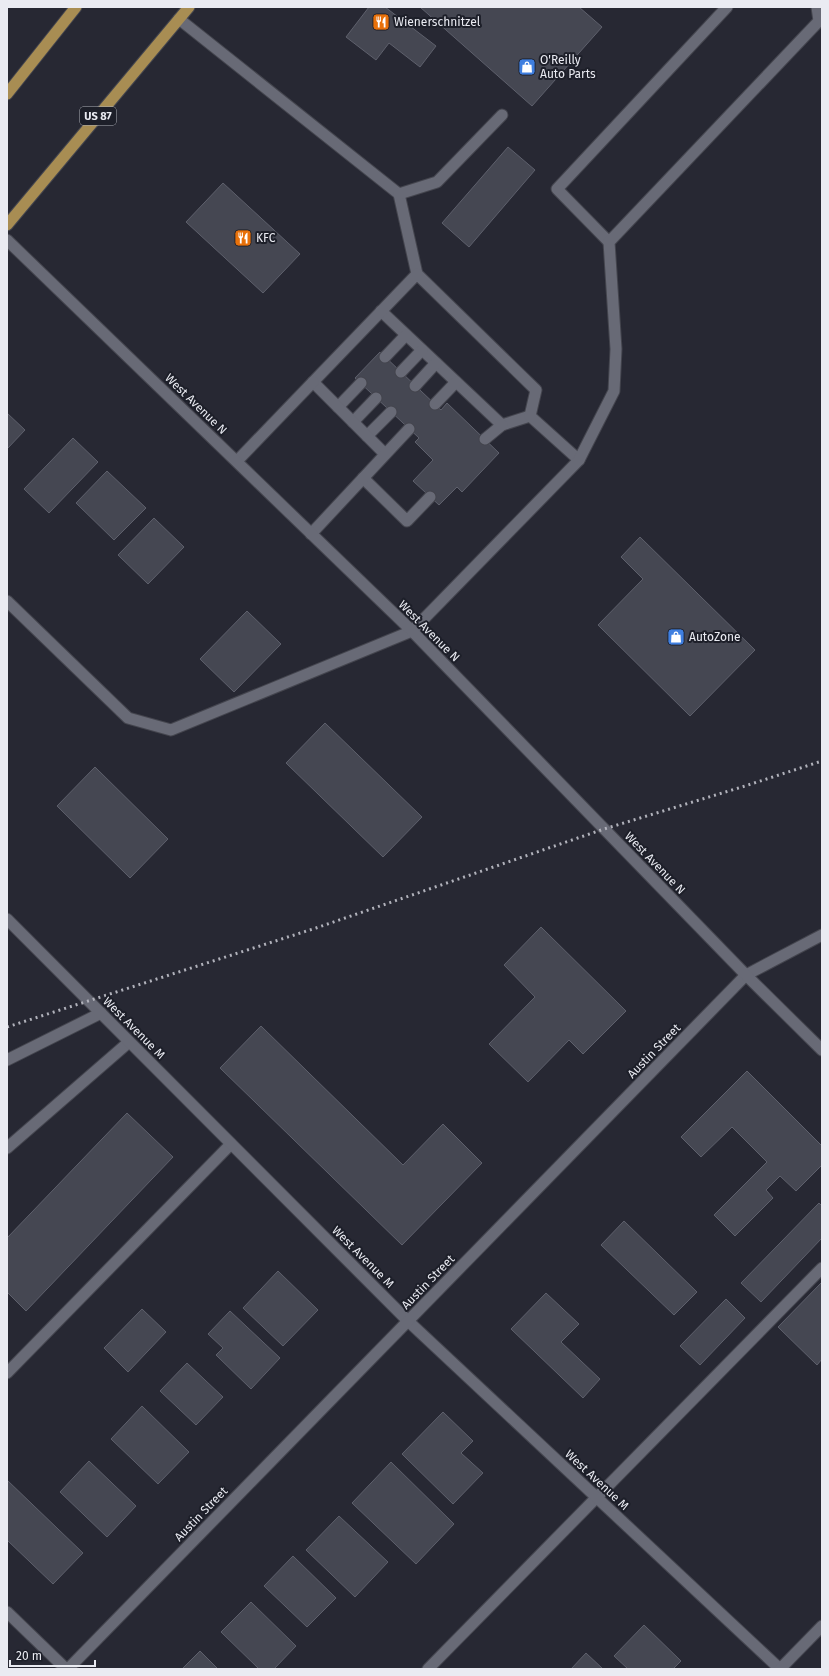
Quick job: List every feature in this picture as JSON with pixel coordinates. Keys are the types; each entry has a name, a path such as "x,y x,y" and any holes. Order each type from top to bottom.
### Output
{"main road":[{"path":"7,94 76,7"},
{"name":"US 87","path":"7,225 189,7"}],"street":[{"path":"7,601 128,718 171,730 412,631 579,460 614,391 616,349 609,242 558,189 727,7"},
{"path":"609,242 819,21 817,7"},
{"path":"179,19 399,194 417,274 536,390 530,416"},
{"path":"399,194 437,182 502,115"},
{"name":"West Avenue N","path":"7,240 412,631 746,975 822,1050"},
{"path":"236,461 417,274"},
{"path":"381,311 502,425"},
{"path":"385,357 406,335"},
{"path":"401,372 422,350"},
{"path":"415,386 436,363"},
{"path":"313,382 385,454"},
{"path":"435,404 456,382"},
{"path":"338,407 361,383"},
{"path":"353,422 376,398"},
{"path":"367,436 391,412"},
{"path":"530,416 579,460"},
{"path":"485,440 502,425 530,416"},
{"path":"311,534 409,429"},
{"path":"363,478 407,521 430,496"},
{"name":"West Avenue M","path":"7,919 408,1321 780,1669"},
{"name":"Austin Street","path":"67,1669 746,975 822,935"},
{"path":"7,1060 101,1013"},
{"path":"7,1148 129,1042"},
{"path":"7,1373 231,1144"},
{"path":"428,1669 822,1268"},
{"path":"7,1612 67,1669"},
{"path":"780,1669 822,1626"}],"building":[{"name":"Wienerschnitzel","path":"369,7 385,7 436,46 420,67 389,43 376,60 346,37"},
{"name":"O'Reilly Auto Parts","path":"420,7 579,7 602,27 532,106"},
{"path":"508,147 535,170 469,247 442,223"},
{"name":"KFC","path":"223,183 300,254 263,293 186,222"},
{"path":"380,352 441,410 447,403 499,453 462,492 457,487 439,505 413,481 433,460 415,442 419,438 355,378"},
{"path":"7,413 25,430 7,449"},
{"path":"73,438 98,462 49,513 24,489"},
{"path":"107,471 146,508 114,540 76,503"},
{"path":"154,518 184,547 148,584 118,555"},
{"name":"AutoZone","path":"640,537 755,650 690,716 598,625 643,579 621,557"},
{"path":"247,611 281,644 234,692 200,659"},
{"path":"325,723 422,817 383,857 286,763"},
{"path":"95,767 168,839 130,878 57,806"},
{"path":"541,927 626,1011 583,1054 569,1040 528,1082 489,1044 535,997 504,965"},
{"path":"261,1026 403,1165 443,1124 482,1163 402,1245 220,1068"},
{"path":"747,1071 822,1146 822,1165 796,1191 780,1176 766,1190 773,1198 735,1236 714,1215 767,1162 732,1127 701,1157 681,1137"},
{"path":"127,1113 173,1157 26,1311 7,1292 7,1238"},
{"path":"819,1203 822,1206 822,1238 761,1302 741,1283"},
{"path":"624,1221 697,1292 674,1315 601,1245"},
{"path":"278,1271 318,1310 283,1346 243,1308"},
{"path":"822,1282 822,1359 817,1365 778,1327"},
{"path":"546,1293 579,1324 561,1342 600,1379 583,1398 511,1329"},
{"path":"726,1299 745,1318 700,1365 680,1346"},
{"path":"142,1309 166,1332 128,1372 104,1348"},
{"path":"230,1311 280,1358 251,1389 216,1355 223,1348 208,1334"},
{"path":"187,1363 223,1397 196,1425 160,1391"},
{"path":"142,1406 189,1452 158,1484 111,1439"},
{"path":"443,1412 473,1441 461,1453 483,1473 453,1504 402,1454"},
{"path":"89,1461 136,1506 107,1537 60,1492"},
{"path":"391,1462 454,1524 416,1564 352,1503"},
{"path":"7,1480 83,1553 53,1584 7,1540"},
{"path":"339,1516 388,1562 355,1597 306,1550"},
{"path":"293,1556 336,1598 307,1627 264,1586"},
{"path":"251,1602 296,1646 274,1669 259,1669 221,1632"},
{"path":"644,1625 681,1661 673,1669 628,1669 614,1656"},
{"path":"200,1651 218,1669 182,1669"},
{"path":"586,1653 603,1669 571,1669"}],"railway":[{"path":"7,1027 316,928 604,829 822,761"}],"place":[{"name":"Wienerschnitzel","path":"381,22"},
{"name":"O'Reilly Auto Parts","path":"527,67"},
{"name":"KFC","path":"243,238"},
{"name":"AutoZone","path":"676,637"}]}
